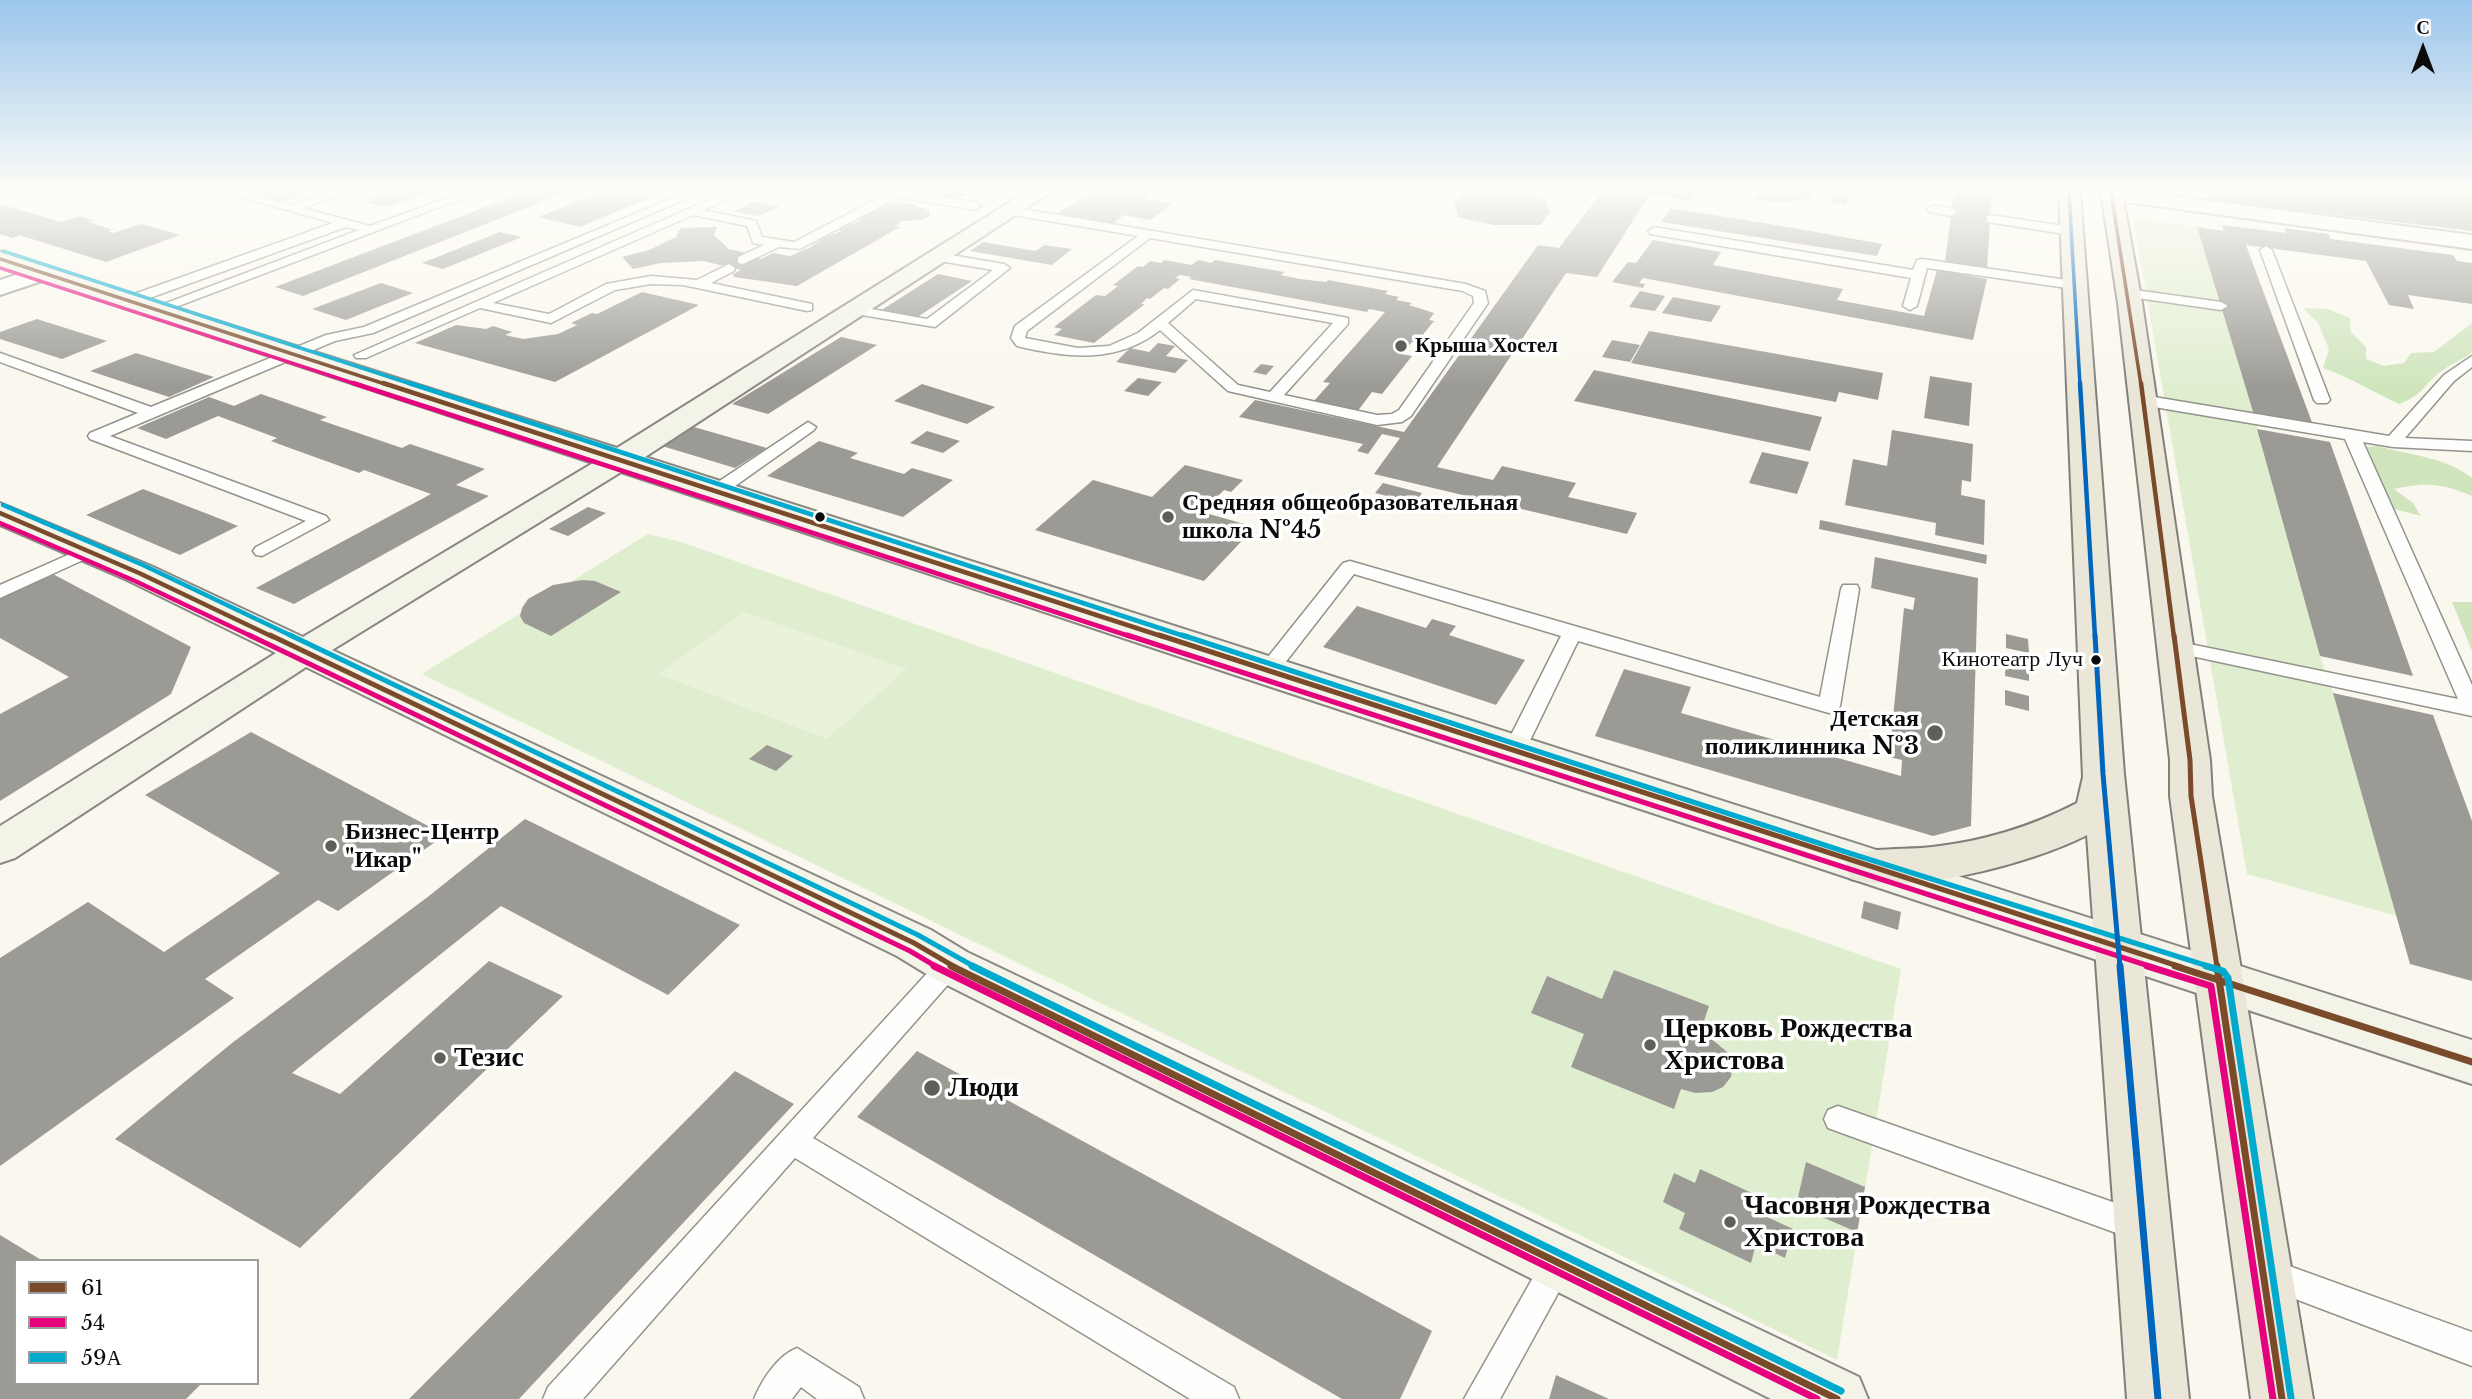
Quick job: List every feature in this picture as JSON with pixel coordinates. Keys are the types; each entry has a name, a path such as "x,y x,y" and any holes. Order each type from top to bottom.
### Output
{"main road":[{"path":"0,847 56,822 302,653 618,461 939,257"},
{"path":"2072,257 2103,774 2158,1399"},
{"path":"2122,257 2190,760 2192,796 2282,1399"},
{"path":"0,259 2472,1062"},
{"path":"2074,285 2100,292 2128,293"},
{"path":"0,513 139,573 914,943 950,965 1837,1399"},
{"path":"1867,867 1957,861 2002,853 2049,837 2097,811 2103,774"}],"street":[{"path":"0,288 43,273"}],"lane":[{"path":"141,305 260,257"},
{"path":"141,305 287,257"},
{"path":"262,551 320,520 96,436 331,338 368,330 545,257"},
{"path":"361,355 586,257"},
{"path":"743,260 748,257"},
{"path":"855,310 930,324 1004,268 941,257"},
{"path":"1117,257 1020,329 1018,338 1022,343 1077,354 1121,353 1144,337 1193,294 1343,321 1273,397"},
{"path":"1160,323 1233,388 1377,420 1396,419 1405,414 1481,303 1480,294 1466,288 1287,257"},
{"path":"1812,257 1919,275"},
{"path":"2269,257 2322,400"},
{"path":"1300,279 1317,262"},
{"path":"1910,306 1922,263 2074,285"},
{"path":"699,284 729,268"},
{"path":"479,304 551,319 611,287 651,281 699,284 807,307"},
{"path":"2128,293 2221,306"},
{"path":"1272,308 1284,296"},
{"path":"2272,314 2293,317"},
{"path":"0,357 152,413"},
{"path":"2393,442 2449,378 2472,360"},
{"path":"2449,378 2470,385"},
{"path":"2142,400 2393,442 2472,446"},
{"path":"715,492 808,426"},
{"path":"2352,436 2472,709"},
{"path":"0,592 88,551"},
{"path":"1267,672 1350,567 1829,706 1850,589"},
{"path":"1513,752 1573,633"},
{"path":"2175,647 2472,709"},
{"path":"559,1399 950,965"},
{"path":"1838,1119 2143,1227"},
{"path":"792,1141 1222,1399"},
{"path":"1481,1399 1558,1264"},
{"path":"2263,1271 2472,1349"},
{"path":"771,1399 797,1365 846,1399"}],"green space":[{"path":"2140,257 2206,257 2397,916 2247,874"},
{"path":"2303,308 2328,309 2350,318 2351,332 2366,347 2366,359 2384,366 2404,363 2411,353 2434,352 2472,323 2472,352 2436,375 2414,397 2399,404 2323,368 2329,349 2318,323"},
{"path":"2377,446 2451,465 2472,478 2472,496 2452,488 2434,485 2405,487 2394,489 2413,503 2421,516 2391,508 2367,447"},
{"path":"648,534 681,542 1901,969 1837,1360 422,674"},
{"path":"2452,602 2472,602 2472,651"},
{"path":"744,612 907,669 827,739 658,674"}],"building":[{"path":"91,257 119,257 106,262"},
{"path":"353,257 401,257 303,296 275,287"},
{"path":"436,257 472,257 443,269 422,263"},
{"path":"622,257 739,257 736,259 747,261 753,257 847,257 797,286 734,277 733,274 741,270 703,261 661,263 633,269"},
{"path":"1007,257 1062,257 1052,265"},
{"path":"1529,257 1610,257 1597,277 1566,273 1437,467 1493,480 1502,466 1576,483 1568,497 1637,513 1627,534 1374,474 1400,438 1382,434 1368,454 1357,451 1363,444 1239,417 1255,400 1404,432"},
{"path":"1640,257 1718,257 1713,265 1843,289 1837,300 1924,316 1937,270 1987,279 1973,340 1643,278 1639,283 1645,284 1643,288 1612,282 1628,262 1636,263"},
{"path":"1946,257 1988,257 1987,268 1945,262"},
{"path":"2206,257 2251,257 2313,425 2254,415"},
{"path":"2338,257 2455,257 2457,261 2472,263 2472,304 2408,295 2414,309 2389,305 2366,261"},
{"path":"1164,260 1192,265 1198,260 1211,263 1215,260 1284,272 1281,275 1300,279 1328,280 1388,291 1385,294 1399,297 1396,300 1412,303 1409,305 1434,313 1429,320 1434,321 1417,342 1412,342 1401,354 1412,356 1382,394 1372,392 1357,412 1313,402 1330,383 1323,382 1385,312 1369,309 1367,312 1189,279 1191,277 1180,275 1175,278 1180,279 1168,289 1164,288 1150,299 1147,298 1141,304 1145,304 1094,343 1054,335 1062,329 1054,327 1096,295 1105,296 1118,286 1113,285 1138,266 1143,267 1150,261 1161,263"},
{"path":"938,274 972,281 916,318 880,311"},
{"path":"381,283 413,293 346,320 312,309"},
{"path":"1640,291 1665,296 1655,311 1629,307"},
{"path":"642,292 699,305 555,382 415,343 456,325 486,329 493,326 512,332 505,335 523,339 558,334 577,325 571,323 592,313 597,314"},
{"path":"1673,297 1721,306 1711,322 1662,313"},
{"path":"37,319 107,341 62,359 0,339 0,332"},
{"path":"1649,331 1883,373 1878,400 1839,392 1836,402 1631,363"},
{"path":"841,337 877,345 768,414 732,404"},
{"path":"1612,340 1640,345 1630,362 1602,357"},
{"path":"1158,343 1175,346 1166,356 1188,360 1175,373 1116,362 1130,348 1149,352"},
{"path":"136,353 214,377 169,397 90,371"},
{"path":"1261,364 1274,366 1266,375 1253,372"},
{"path":"1594,370 1822,417 1810,451 1574,401"},
{"path":"1930,376 1972,383 1969,426 1924,418"},
{"path":"1138,378 1162,382 1148,396 1124,391"},
{"path":"922,384 995,407 967,424 894,401"},
{"path":"261,394 327,417 320,420 402,448 410,444 485,469 456,485 489,496 294,604 256,588 431,494 364,470 359,473 287,447 271,441 277,438 218,416 166,439 137,428 209,397 234,406"},
{"path":"694,427 767,448 735,468 662,446"},
{"path":"2257,429 2330,442 2413,676 2320,656"},
{"path":"1892,430 1973,444 1971,482 1962,480 1961,495 1985,500 1984,545 1935,535 1936,523 1845,505 1853,459 1887,466"},
{"path":"927,431 960,441 943,453 910,443"},
{"path":"819,441 858,453 850,458 904,474 912,468 953,480 903,517 767,476"},
{"path":"1762,452 1809,462 1797,494 1749,483"},
{"path":"1185,465 1243,480 1231,492 1224,490 1202,512 1255,527 1204,581 1035,530 1093,480 1152,497"},
{"path":"1383,483 1422,493 1415,503 1375,493"},
{"path":"143,489 238,526 180,555 86,515"},
{"path":"588,507 606,513 568,536 549,529"},
{"path":"1820,520 1987,555 1986,564 1819,529"},
{"path":"1875,557 1978,578 1971,826 1933,836 1595,736 1624,669 1691,687 1681,713 1901,776 1902,760 1889,757 1904,608 1913,610 1915,598 1871,588"},
{"path":"49,572 191,647 171,694 0,801 0,714 69,677 0,638 0,595"},
{"path":"582,580 595,581 621,592 551,636 524,623 520,616 528,599 553,585"},
{"path":"1357,606 1426,628 1432,619 1456,626 1449,635 1525,660 1496,705 1323,647"},
{"path":"2006,634 2028,639 2029,653 2006,648"},
{"path":"2006,662 2029,667 2029,681 2005,676"},
{"path":"2005,690 2029,696 2029,711 2005,705"},
{"path":"2333,693 2433,715 2472,821 2472,981 2410,964"},
{"path":"251,732 445,835 338,911 318,900 205,979 234,998 0,1166 0,958 88,902 164,952 280,873 145,795"},
{"path":"767,745 793,756 776,771 749,759"},
{"name":"Тезис","path":"525,819 740,925 668,995 501,906 292,1073 340,1094 489,961 563,996 300,1248 115,1139 232,1043 429,896"},
{"path":"1864,901 1901,912 1898,930 1861,918"},
{"name":"Церковь Рождества Христова","path":"1614,970 1709,1006 1701,1030 1727,1052 1733,1065 1731,1077 1723,1087 1712,1092 1695,1093 1681,1089 1674,1109 1571,1067 1584,1034 1531,1013 1547,976 1602,999"},
{"path":"917,1051 1432,1331 1400,1399 1342,1399 857,1117"},
{"path":"735,1071 794,1104 519,1399 409,1399"},
{"path":"1806,1162 1865,1187 1857,1232 1796,1206"},
{"name":"Часовня Рождества Христова","path":"1700,1169 1769,1201 1765,1216 1793,1229 1785,1258 1756,1244 1751,1263 1679,1229 1685,1213 1663,1202 1674,1173 1695,1183"},
{"path":"0,1235 40,1259 14,1259 14,1385 200,1385 186,1399 0,1399"},
{"path":"1556,1375 1609,1399 1549,1399"}],"transit line":[{"name":"59А","path":"22,257 1849,853 2223,971 2228,978 2291,1398"},
{"path":"2073,257 2103,774 2158,1399"},
{"name":"61","path":"2122,257 2190,760 2191,796 2282,1399"},
{"name":"61","path":"0,259 2472,1062"},
{"name":"54","path":"0,268 1843,869 2211,986 2273,1399"},
{"name":"59А","path":"3,505 143,565 918,935 954,957 1841,1391"},
{"name":"61","path":"0,513 139,573 914,943 950,965 1837,1399"},
{"name":"54","path":"0,523 135,581 910,951 946,973 1817,1399"}],"place":[{"name":"Крыша Хостел","path":"1401,346"},
{"name":"Средняя общеобразовательная школа №45","path":"1168,517"},
{"name":"Кинотеатр Луч","path":"2096,660"},
{"name":"Детская поликлинника №3","path":"1935,733"},
{"name":"Бизнес-Центр \"Икар\"","path":"331,846"},
{"name":"Церковь Рождества Христова","path":"1650,1045"},
{"name":"Тезис","path":"440,1058"},
{"name":"Люди","path":"932,1088"},
{"name":"Часовня Рождества Христова","path":"1730,1222"}]}
